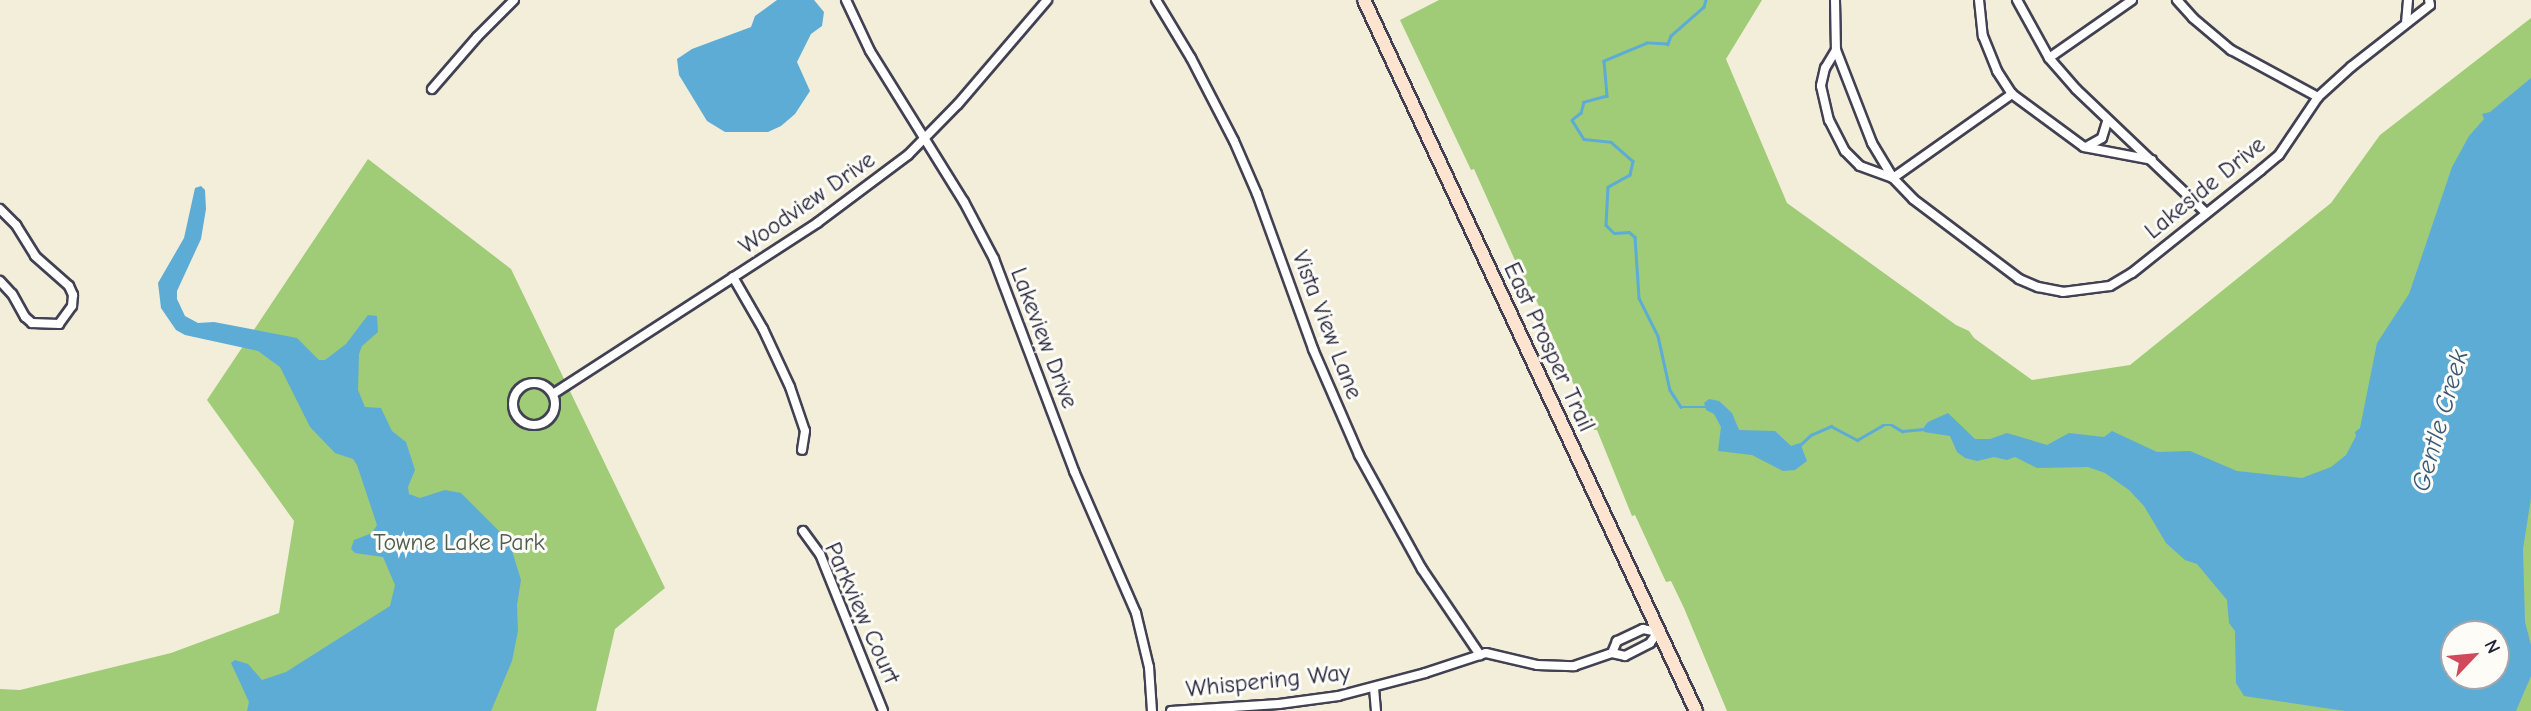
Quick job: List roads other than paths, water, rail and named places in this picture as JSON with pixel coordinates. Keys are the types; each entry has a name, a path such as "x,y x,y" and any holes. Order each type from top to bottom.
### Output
{"main road":[{"name":"East Prosper Trail","path":"1364,0 1696,711"}],"street":[{"path":"432,89 477,37 514,0"},
{"name":"Lakeview Drive","path":"846,0 870,51 926,137 994,260 1074,471 1125,583 1143,637 1152,711"},
{"name":"Woodview Drive","path":"553,394 863,190 926,137 1046,0"},
{"name":"Vista View Lane","path":"1156,0 1191,58 1234,141 1262,206 1313,349 1359,455 1422,569 1480,655"},
{"path":"1835,0 1836,50 1872,144 1893,178"},
{"path":"1979,0 1983,36 1997,71 2012,94 2084,148 2152,160"},
{"path":"2017,0 2049,58 2107,122 2152,160 2206,213"},
{"path":"2049,58 2132,0"},
{"path":"2177,0 2193,18 2231,50 2318,97"},
{"path":"2406,23 2408,0"},
{"name":"Lakeside Drive","path":"1893,178 1913,199 2019,279 2038,288 2063,292 2110,286 2132,273 2279,155 2318,97 2430,5 2429,0"},
{"path":"1836,50 1825,68 1821,86 1829,120 1846,151 1860,166 1893,178"},
{"path":"1893,178 2012,94"},
{"path":"2084,148 2102,138 2107,122"},
{"path":"0,209 16,225 35,256 69,286 73,295 72,306 59,324 33,323 25,317 12,294 0,281"},
{"path":"733,277 763,329 790,387 805,430 802,450"},
{"path":"526,384 541,384 553,394 555,409 546,422 530,425 515,415 514,397 526,384"},
{"name":"Parkview Court","path":"803,531 820,554 883,711"},
{"name":"Whispering Way","path":"1171,711 1279,704 1374,688 1493,653 1559,667 1585,664 1612,653 1625,656 1650,643 1658,632 1643,629 1617,640 1612,653"},
{"path":"1374,688 1376,711"}],"water":[{"path":"777,0 814,0 824,12 822,26 811,34 797,62 810,91 795,114 781,126 768,132 725,132 707,121 679,75 677,59 692,49 751,27 755,16"},
{"name":"Gentle Creek","path":"2531,78 2531,498 2523,549 2525,622 2531,645 2531,676 2516,711 2345,711 2244,696 2236,683 2235,631 2229,623 2227,600 2197,564 2185,560 2166,543 2144,506 2129,490 2105,473 2088,467 2037,468 2015,457 2007,460 1994,457 1977,461 1965,458 1957,452 1950,436 1924,432 1928,422 1948,413 1975,439 1990,439 2007,433 2047,445 2069,433 2104,437 2112,431 2157,452 2190,451 2237,471 2302,478 2331,467 2346,455 2356,436 2355,432 2360,428 2377,343 2409,294 2452,167 2469,136 2484,119 2482,114 2490,112"},
{"path":"201,186 205,190 206,209 201,239 177,291 177,299 185,316 198,323 214,322 297,338 319,360 325,360 346,344 368,315 377,316 378,332 362,346 359,354 358,390 365,407 381,408 392,431 406,442 415,470 408,487 409,494 420,498 445,490 461,493 509,541 521,580 517,605 518,631 512,661 491,711 247,711 249,702 231,663 235,660 248,664 262,680 286,672 390,606 395,585 383,557 355,553 351,549 354,540 372,533 377,525 357,465 353,459 335,453 310,427 280,367 258,351 185,335 176,330 161,308 158,283 184,238 195,188"},
{"path":"1709,399 1719,401 1732,413 1739,430 1775,431 1791,446 1800,443 1807,461 1795,470 1783,471 1752,455 1718,451 1721,427 1714,414 1706,410 1704,403"}],"waterway":[{"path":"1706,0 1704,7 1671,36 1668,44 1647,43 1604,61 1607,96 1584,102 1581,113 1572,120 1584,139 1611,142 1633,161 1630,175 1608,187 1606,225 1614,233 1629,232 1635,237 1639,298 1658,336 1670,390 1681,407 1707,407"},
{"path":"1799,446 1811,435 1831,426 1857,440 1883,425 1892,425 1902,431 1926,429"}],"park label":[{"name":"Towne Lake Park","path":"459,543"}]}
